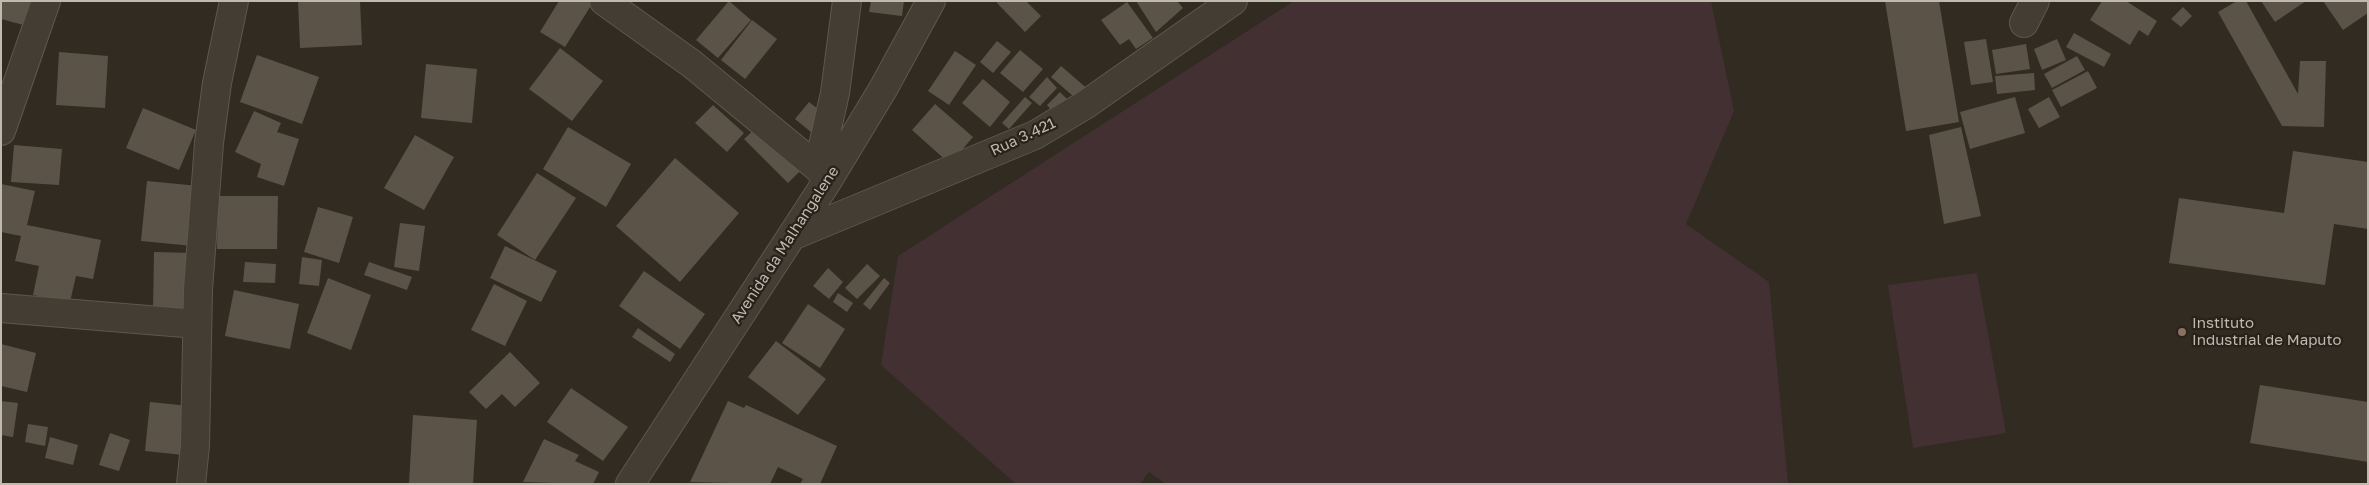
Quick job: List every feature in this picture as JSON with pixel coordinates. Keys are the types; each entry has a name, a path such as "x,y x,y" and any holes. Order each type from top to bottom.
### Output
{"street":[{"path":"1,131 46,1"},
{"path":"190,484 195,446 197,324 209,143 216,83 234,1"},
{"path":"604,1 692,64 823,174"},
{"path":"823,174 847,1"},
{"name":"Avenida da Malhangalene","path":"630,484 792,236 823,174 882,89 930,1"},
{"name":"Rua 3.421","path":"792,236 1035,135 1085,105 1233,1"},
{"path":"1,308 197,324"}],"shaded area":[{"path":"1294,1 1711,1 1734,111 1686,224 1769,282 1788,484 1166,484 1149,472 1140,484 1016,484 881,365 898,256"},
{"path":"1977,273 2006,433 1913,448 1888,285"}],"building":[{"path":"1,1 38,1 31,27 1,19"},
{"path":"298,1 360,1 362,45 300,48"},
{"path":"559,1 587,1 592,4 565,47 540,32"},
{"path":"729,1 751,20 718,58 696,40"},
{"path":"871,1 904,1 902,16 869,12"},
{"path":"998,1 1026,1 1041,16 1025,32 997,3"},
{"path":"1136,1 1177,1 1183,8 1156,32"},
{"path":"1885,1 1939,1 1959,122 1906,131"},
{"path":"2102,1 2126,1 2157,21 2148,36 2139,30 2130,45 2090,20"},
{"path":"2237,1 2246,1 2298,94 2300,61 2326,61 2324,127 2282,126 2218,12"},
{"path":"2261,1 2306,1 2275,22"},
{"path":"2323,1 2368,1 2368,13 2343,30"},
{"path":"1127,2 1153,38 1136,49 1129,39 1120,45 1101,20"},
{"path":"2183,7 2192,16 2181,27 2171,19"},
{"path":"752,20 777,39 745,79 721,60"},
{"path":"2074,33 2111,54 2104,67 2066,47"},
{"path":"1986,39 1993,82 1971,85 1964,42"},
{"path":"2057,39 2066,60 2042,70 2034,49"},
{"path":"997,41 1011,52 993,73 980,62"},
{"path":"2026,44 2030,69 1996,74 1992,50"},
{"path":"560,48 603,81 572,121 529,89"},
{"path":"1020,50 1043,69 1023,92 1000,73"},
{"path":"955,51 976,65 949,105 928,91"},
{"path":"59,52 108,56 105,108 56,105"},
{"path":"257,55 319,77 302,124 240,102"},
{"path":"2077,56 2085,70 2052,88 2044,74"},
{"path":"426,64 477,69 472,123 421,118"},
{"path":"1061,66 1090,91 1080,102 1051,77"},
{"path":"2088,71 2097,88 2061,107 2052,90"},
{"path":"2034,73 2035,90 1997,94 1995,76"},
{"path":"1047,77 1057,88 1040,106 1029,97"},
{"path":"983,79 1010,102 990,127 962,103"},
{"path":"1060,92 1070,102 1056,116 1047,105"},
{"path":"1025,97 1032,103 1009,129 1002,123"},
{"path":"2015,97 2025,133 1970,149 1960,112"},
{"path":"2049,97 2060,117 2039,128 2028,109"},
{"path":"809,102 827,116 812,133 795,119"},
{"path":"935,104 973,137 950,164 912,130"},
{"path":"713,105 744,133 727,152 695,123"},
{"path":"143,108 196,130 179,170 126,148"},
{"path":"254,111 281,123 277,132 299,139 284,186 257,177 261,164 235,152"},
{"path":"568,127 631,164 606,207 543,169"},
{"path":"757,127 801,170 788,183 744,139"},
{"path":"1961,127 1981,216 1944,224 1929,135"},
{"path":"415,135 454,157 424,210 384,188"},
{"path":"14,145 62,149 59,185 11,182"},
{"path":"2293,151 2368,162 2368,229 2334,224 2325,285 2169,263 2179,198 2284,213"},
{"path":"675,158 739,213 680,282 616,226"},
{"path":"537,173 576,198 535,260 497,235"},
{"path":"147,181 199,186 193,246 141,241"},
{"path":"1,184 35,191 27,225 101,240 93,279 76,276 70,302 33,295 39,266 15,261 21,236 1,232"},
{"path":"218,196 278,196 277,249 217,249"},
{"path":"318,207 353,217 339,263 304,252"},
{"path":"400,223 425,226 419,271 394,267"},
{"path":"505,246 557,271 541,302 490,278"},
{"path":"154,252 192,253 190,312 153,311"},
{"path":"302,257 322,260 319,286 299,284"},
{"path":"245,262 276,264 275,283 243,282"},
{"path":"369,262 412,277 407,290 364,275"},
{"path":"867,264 880,276 857,299 845,288"},
{"path":"828,268 843,282 829,299 813,286"},
{"path":"644,271 705,314 680,349 619,306"},
{"path":"328,278 371,295 351,350 307,333"},
{"path":"884,278 890,283 870,310 863,304"},
{"path":"494,284 527,301 505,346 471,330"},
{"path":"234,290 299,304 290,349 225,336"},
{"path":"838,293 853,303 847,312 833,302"},
{"path":"808,304 845,329 820,368 782,343"},
{"path":"638,328 675,354 670,362 632,337"},
{"path":"776,341 826,379 798,415 748,377"},
{"path":"1,344 36,353 27,392 1,386"},
{"path":"510,352 540,383 515,407 502,394 486,409 469,392"},
{"path":"2260,385 2368,402 2368,462 2250,443"},
{"path":"571,388 628,427 603,461 547,422"},
{"path":"1,401 18,403 13,437 1,435"},
{"path":"728,401 744,408 746,405 837,446 820,484 800,484 803,479 778,467 770,484 690,482"},
{"path":"150,402 189,406 183,455 145,451"},
{"path":"413,415 477,420 473,484 409,483"},
{"path":"28,424 48,427 45,446 25,442"},
{"path":"110,433 130,440 119,471 99,465"},
{"path":"50,437 78,445 73,465 45,458"},
{"path":"544,439 579,455 575,461 599,472 593,484 523,482"}],"place":[{"name":"Instituto Industrial de Maputo","path":"2182,332"}]}
